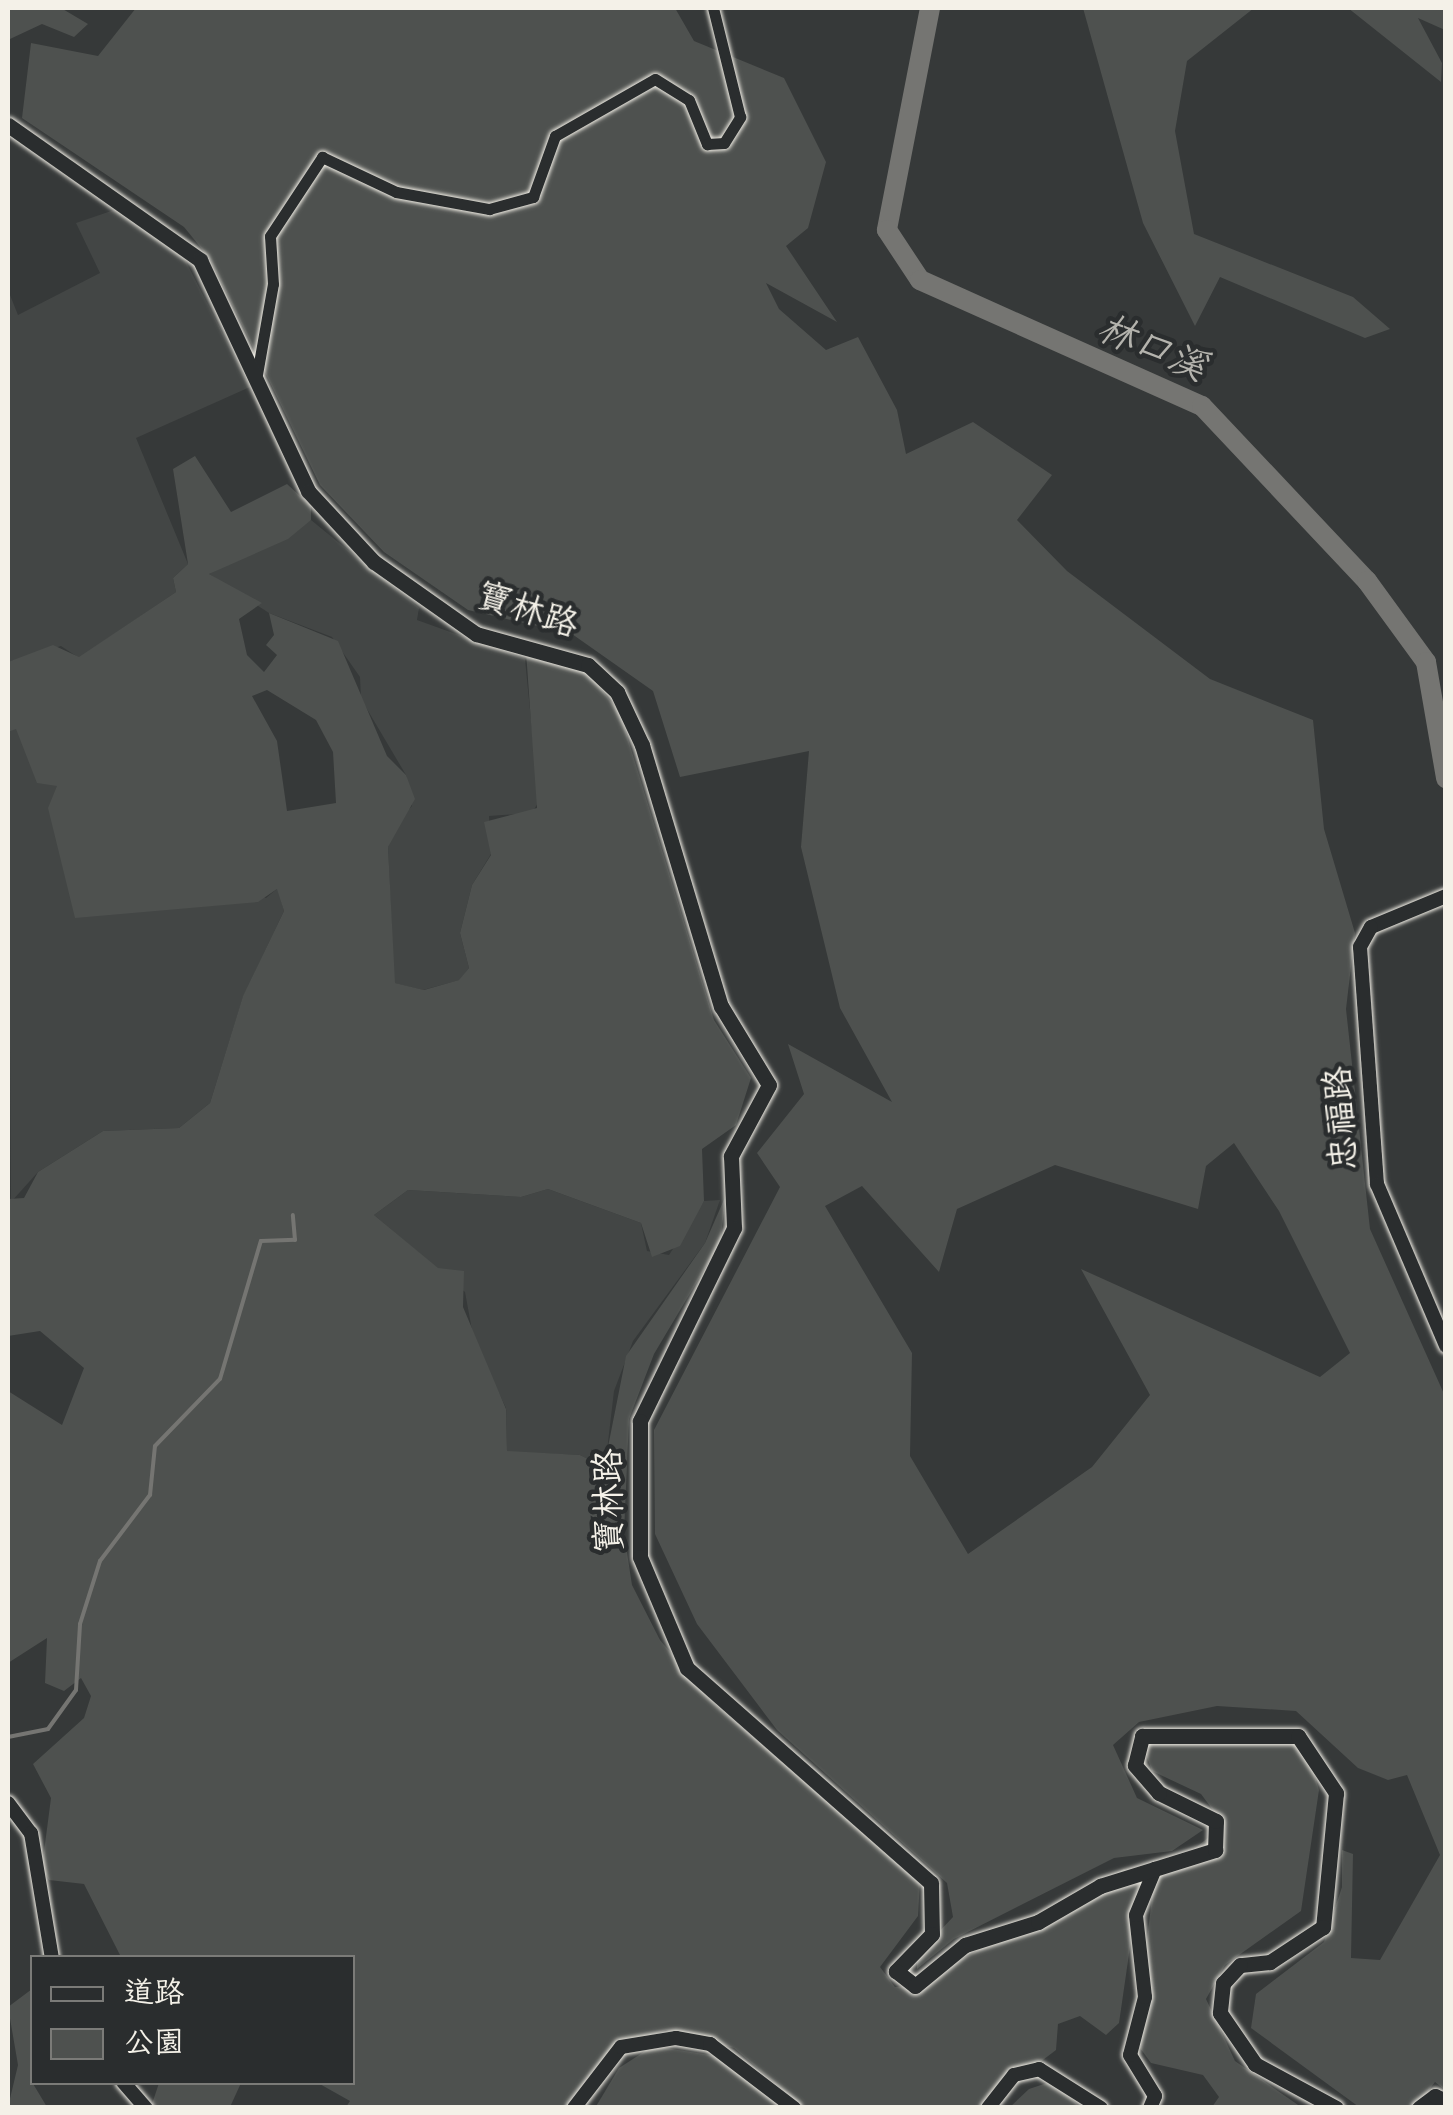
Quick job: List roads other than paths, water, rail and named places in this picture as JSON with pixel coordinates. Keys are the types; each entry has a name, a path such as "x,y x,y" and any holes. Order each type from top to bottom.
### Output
{"main road":[{"name":"寶林路","path":"8,126 185,243 308,491 374,562 476,634 577,660 617,692 642,745 721,1006 765,1071 768,1098 731,1156 734,1228 640,1421 640,1557 688,1668 932,1883 932,1934 896,1971 907,1985 931,1978 966,1944 1155,1869 1204,1857 1220,1832 1203,1812 1145,1780 1133,1758 1142,1736 1298,1736 1312,1746 1336,1792 1322,1926 1270,1962 1240,1965 1224,1982 1220,2014 1255,2064 1336,2108"},
{"path":"1419,2108 1434,2096 1446,2100"}],"street":[{"path":"256,380 273,284 270,236 322,156 396,192 489,209 533,197 555,136 655,79 689,100 707,144 724,143 740,117 712,8"},
{"name":"忠福路","path":"1446,896 1364,935 1361,988 1378,1184 1446,1346"},
{"path":"8,1803 31,1834 51,1955"},
{"path":"1150,2108 1155,2096 1130,2055 1145,1998 1136,1916 1155,1869"},
{"path":"574,2108 621,2047 676,2038 710,2044 794,2108"},
{"path":"988,2108 1014,2075 1040,2069 1101,2108"},
{"path":"125,2085 146,2108"}],"waterway":[{"name":"林口溪","path":"930,8 887,230 920,280 1202,406 1367,581 1426,662 1446,778"},
{"path":"8,1737 48,1729 76,1690 80,1624 100,1561 150,1495 155,1446 220,1379 261,1241 295,1240 293,1215"}]}
